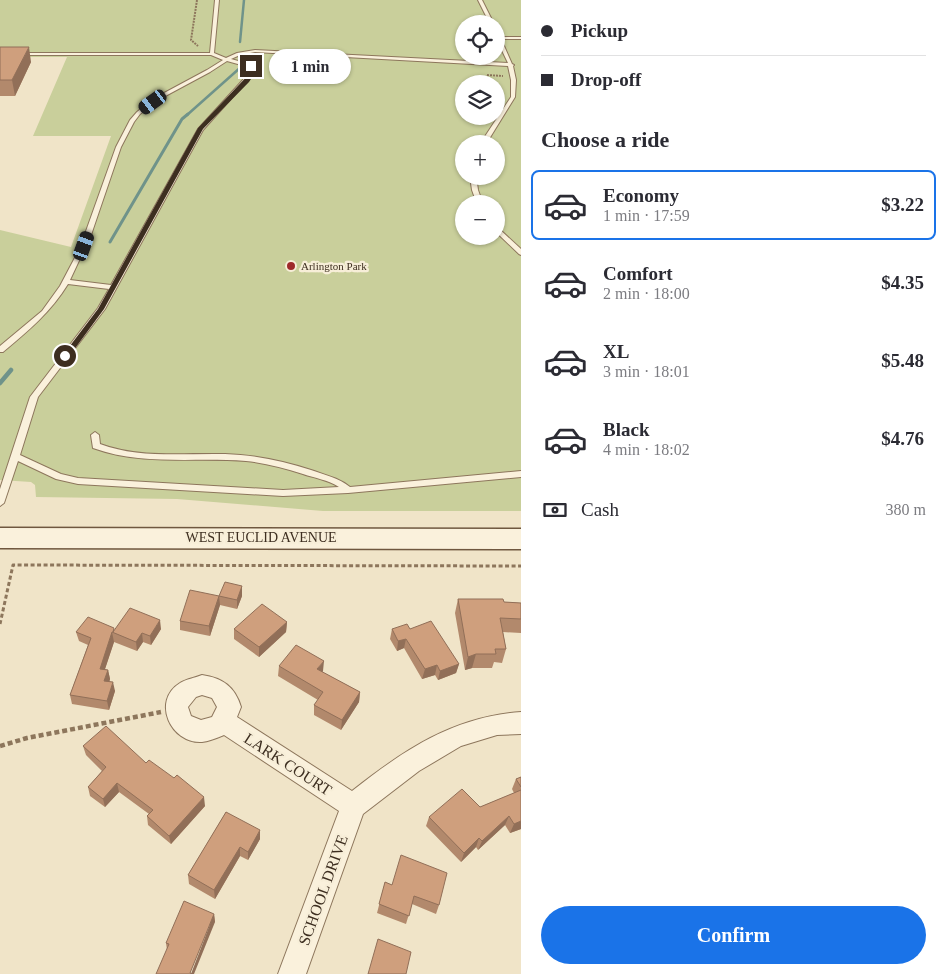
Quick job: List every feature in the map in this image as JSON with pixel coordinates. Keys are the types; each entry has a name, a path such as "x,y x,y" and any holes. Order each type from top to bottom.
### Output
{"main road":[{"name":"WEST EUCLID AVENUE","path":"0,538 521,538"}],"street":[{"path":"202,685 210,686 224,693 229,707 223,721 208,730 191,729 178,719 176,709 180,696 186,690 202,685"},
{"name":"LARK COURT","path":"223,721 353,806"},
{"path":"353,806 412,761 442,744 470,732 505,723 521,723"},
{"name":"SCHOOL DRIVE","path":"292,974 353,806"}],"lane":[{"path":"212,54 217,0"},
{"path":"480,0 488,15"},
{"path":"505,37 521,38"},
{"path":"489,135 513,97 515,88 512,65 505,50"},
{"path":"0,350 55,300 66,282 84,246 121,140 132,119 162,96 214,68 223,60 238,53 255,51 512,65"},
{"path":"0,54 212,54 223,60 251,66 255,70 201,128 101,309 34,397 0,503"},
{"path":"0,60 54,60"},
{"path":"505,237 521,253"},
{"path":"66,282 112,287"},
{"path":"95,435 96,446 107,451 140,455 242,458 278,464 339,482 348,490"},
{"path":"15,456 59,477 78,481 283,493 348,490 521,474"}],"path":[{"path":"0,624 13,565 521,566"},
{"path":"0,746 27,738 176,709"}],"green space":[{"name":"Arlington Park","path":"0,0 521,0 521,511 323,511 177,499 36,497 35,485 31,482 0,480 0,230 71,247 111,136 33,136 67,57 0,57"}],"building":[{"path":"0,47 29,47 12,80 0,80"},
{"path":"225,582 242,586 237,600 219,596"},
{"path":"190,590 219,596 209,626 180,621"},
{"path":"458,599 503,599 504,602 521,603 521,619 500,618 506,649 495,649 496,654 476,654 468,657"},
{"path":"262,604 287,622 259,647 234,629"},
{"path":"130,608 160,620 150,636 142,633 136,642 112,632 100,669 108,670 104,681 113,682 107,701 70,695 91,638 76,632 88,617 114,628 113,632"},
{"path":"431,621 459,664 440,671 437,665 425,669 406,639 398,641 392,629 407,624 410,629"},
{"path":"296,645 324,661 317,669 360,692 342,720 314,705 323,692 279,666"},
{"path":"106,726 146,763 149,760 174,778 177,775 204,797 169,836 147,816 153,810 117,783 103,799 88,787 106,767 83,746"},
{"path":"521,777 521,787 516,779"},
{"path":"462,789 480,807 521,790 521,821 514,824 509,816 482,841 479,838 464,853 429,817"},
{"path":"226,812 260,830 248,852 240,847 214,890 188,875"},
{"path":"401,855 447,873 439,905 414,896 409,916 379,904 385,882 392,885"},
{"path":"184,901 214,914 190,973 193,974 156,974 169,944 166,943"},
{"path":"378,939 411,952 406,974 368,974"}],"waterway":[{"path":"240,42 244,0"},
{"path":"187,115 241,67"},
{"path":"110,242 182,119 188,114"},
{"path":"0,383 11,370"}],"place":[{"name":"Arlington Park","path":"291,266"}],"route":[{"path":"65,356 101,309 201,128 248,81 255,70 251,66"}]}
